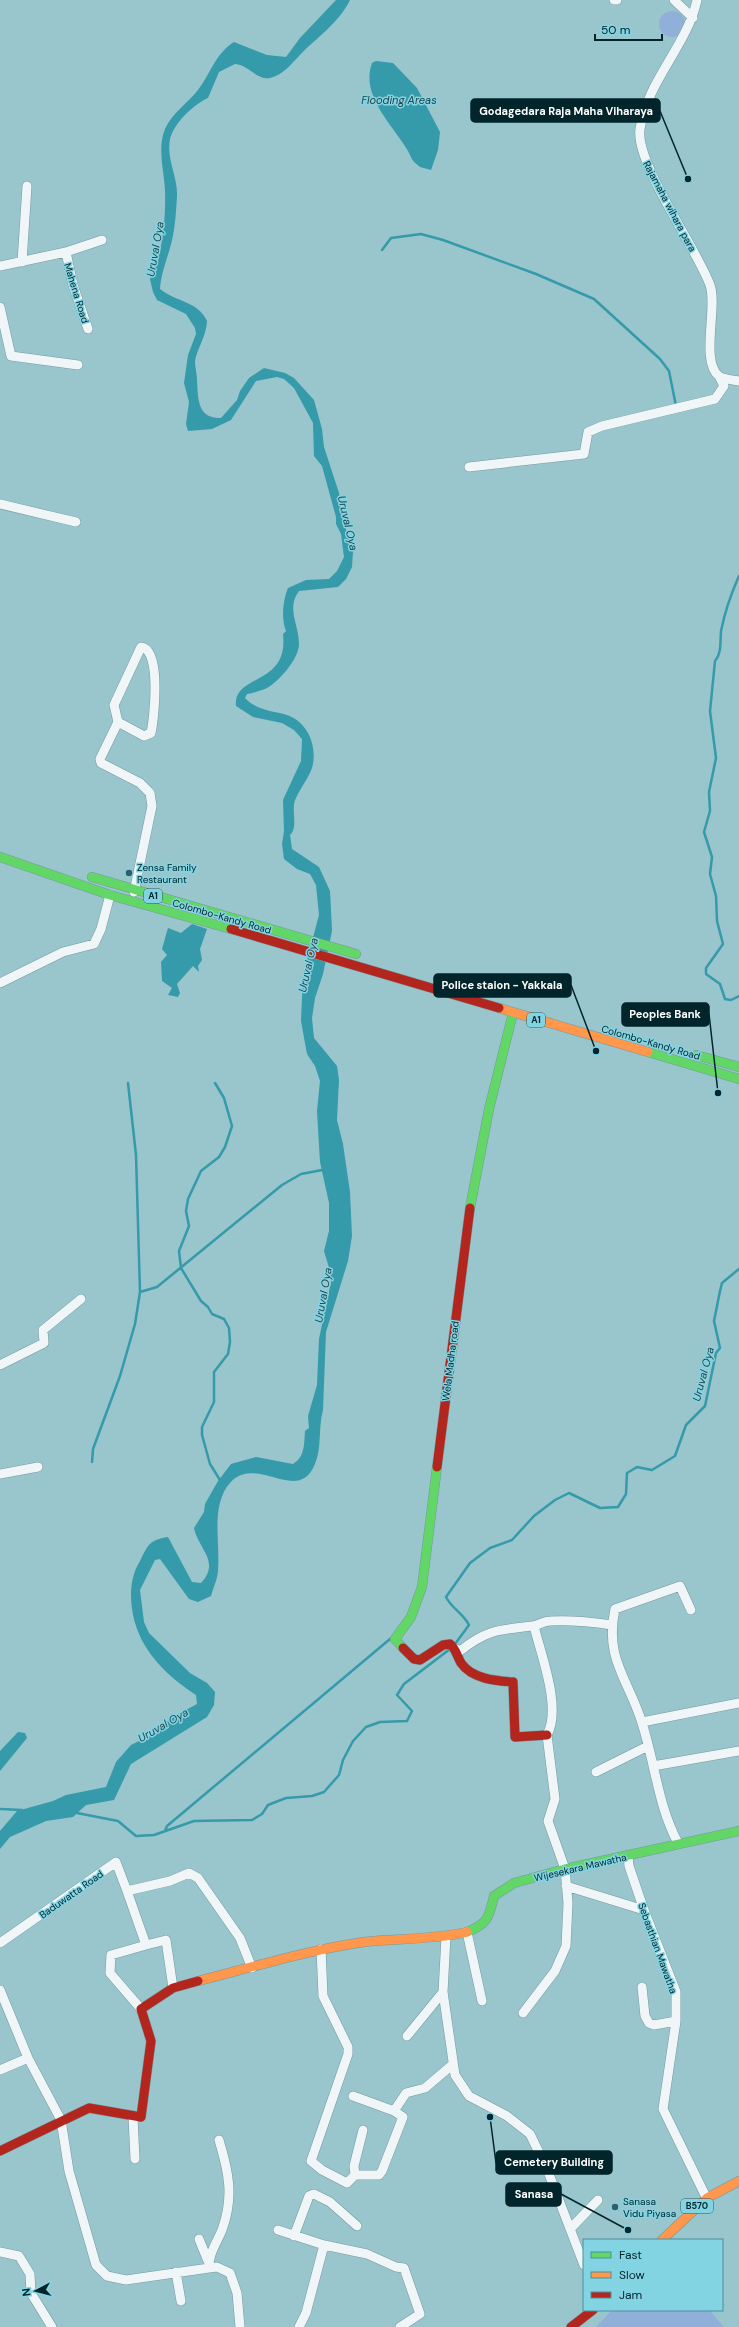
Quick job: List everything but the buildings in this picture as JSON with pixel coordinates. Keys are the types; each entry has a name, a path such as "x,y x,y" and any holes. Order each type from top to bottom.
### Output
{"main road":[{"path":"10,850 52,865"},
{"name":"Colombo-Kandy Road","path":"0,857 110,895 333,958 512,1013 739,1079"},
{"name":"Colombo-Kandy Road","path":"82,874 134,891 334,947 364,957"},
{"name":"A1","path":"394,967 579,1021"},
{"path":"462,998 464,988"},
{"name":"Wela Madha road","path":"453,1646 443,1645 420,1660 414,1659 396,1639 411,1617 422,1587 467,1227 489,1109 512,1013"},
{"name":"Colombo-Kandy Road","path":"686,1052 739,1067"},
{"path":"453,1646 463,1665 474,1672 496,1681 513,1682 515,1737 547,1735"},
{"name":"Wijesekara Mawatha","path":"173,1988 321,1949 366,1942 446,1937 467,1932 481,1927 489,1916 494,1896 514,1883 565,1869 628,1856 678,1843 739,1831"},
{"path":"0,2151 89,2108 132,2117 141,2117 151,2041 141,2010 173,1988"},
{"name":"B570","path":"663,2239 707,2199 722,2188 739,2181"},
{"path":"571,2327 592,2311"}],"street":[{"path":"674,0 693,18"},
{"name":"Rajamaha wihara para","path":"697,0 693,18 650,95 640,130 644,156 653,177 694,250 711,286 711,365 719,376"},
{"path":"22,262 28,186"},
{"path":"66,252 102,240"},
{"name":"Mahena Road","path":"0,266 66,252 73,285 88,329"},
{"path":"0,308 11,356 78,365"},
{"path":"719,376 739,381"},
{"path":"469,467 584,454 588,432 602,426 715,399 724,386 719,376"},
{"path":"0,504 76,522"},
{"path":"118,722 144,736 151,733 156,702 155,685 149,652 144,647 141,647 114,704 118,722 100,759 101,763 140,783 150,793 152,806 132,901"},
{"path":"0,983 63,952 94,944 101,928 110,895"},
{"path":"0,1365 44,1342 43,1330 82,1299"},
{"path":"0,1474 38,1467"},
{"path":"678,1843 668,1825 642,1722 616,1663 612,1625 615,1609 680,1586 691,1610"},
{"path":"453,1646 460,1651 474,1639 499,1629 534,1626 548,1621 593,1622 612,1625"},
{"path":"523,2012 555,1971 566,1946 565,1869 548,1821 556,1799 547,1735 552,1727 551,1694 534,1626"},
{"path":"642,1722 739,1703"},
{"path":"596,1772 648,1746"},
{"path":"653,1766 739,1751"},
{"name":"Sebasthian Mawatha","path":"628,1856 629,1866 644,1910 676,1992 676,2021 663,2109 707,2199"},
{"name":"Baduwatta Road","path":"0,1943 116,1862 127,1891"},
{"path":"146,1945 127,1891 170,1881 189,1872 198,1878 240,1938 252,1968"},
{"path":"566,1886 644,1910"},
{"path":"467,1932 482,2001"},
{"path":"446,1937 443,1992 452,2065 455,2075 469,2096 507,2116 530,2134 547,2169 583,2262"},
{"path":"141,2010 110,1973 112,1955 166,1940 173,1988"},
{"path":"321,1949 323,1996 348,2047 348,2054 311,2161 322,2170 347,2183 355,2175 379,2175 403,2117 394,2111 353,2096"},
{"path":"642,1987 645,2016 649,2023 654,2025 676,2021"},
{"path":"0,1990 28,2058 59,2122 70,2171 96,2265 106,2276 126,2280 176,2272 209,2264 217,2267 230,2273 237,2293 240,2327"},
{"path":"407,2036 443,1992"},
{"path":"0,2070 28,2058"},
{"path":"394,2111 406,2093 425,2088 452,2065"},
{"path":"132,2117 135,2159"},
{"path":"355,2175 354,2166 363,2130"},
{"path":"209,2264 230,2202 229,2174 219,2140"},
{"path":"547,2169 579,2161"},
{"path":"294,2236 309,2196 314,2194 330,2202 357,2226"},
{"path":"570,2229 598,2200"},
{"path":"278,2230 324,2246 367,2254 396,2267 404,2268 420,2314 400,2327"},
{"path":"199,2239 209,2264"},
{"path":"299,2327 306,2313 324,2246"},
{"path":"0,2252 19,2256 30,2274 31,2293 52,2327"},
{"path":"176,2272 182,2301"}],"shaded area":[{"path":"672,11 681,15 685,24 681,33 672,37 663,33 659,24 663,15"},
{"path":"611,2311 710,2311 724,2327 596,2327"}],"water":[{"path":"336,0 350,0 340,16 327,30 283,72 275,77 265,78 256,75 240,65 235,64 219,72 208,98 191,109 172,133 169,146 177,189 176,215 172,242 160,289 198,309 207,321 205,333 195,362 200,406 207,415 221,418 237,400 240,391 249,378 264,368 285,373 294,378 314,400 322,429 324,447 339,493 342,517 353,552 352,567 346,579 338,587 299,591 295,597 293,610 299,644 296,657 276,682 265,689 247,694 245,698 259,708 294,718 301,723 310,736 314,752 314,760 309,776 294,802 294,828 290,835 292,849 319,867 330,891 332,931 323,974 315,998 312,1018 314,1038 337,1066 339,1080 337,1120 343,1144 350,1192 352,1236 348,1261 326,1332 323,1410 317,1458 307,1476 296,1481 258,1474 245,1474 233,1480 223,1494 218,1512 218,1573 211,1596 198,1602 189,1599 160,1559 155,1560 140,1590 144,1622 149,1633 190,1673 207,1683 215,1692 214,1705 207,1717 131,1764 114,1800 86,1805 73,1817 46,1821 10,1837 0,1849 0,1831 17,1811 53,1801 66,1795 106,1787 116,1762 131,1745 163,1729 169,1719 197,1704 196,1695 171,1676 160,1665 150,1654 143,1641 137,1628 133,1612 131,1596 134,1574 150,1544 162,1538 168,1537 192,1582 201,1583 207,1575 209,1561 194,1528 204,1512 205,1504 218,1481 231,1464 256,1457 293,1464 297,1461 302,1454 305,1431 309,1428 308,1416 317,1385 319,1339 331,1282 330,1271 324,1251 329,1231 329,1203 320,1162 317,1111 320,1081 315,1066 307,1054 301,1021 303,975 319,915 316,885 310,874 297,869 284,859 282,844 284,831 283,800 301,761 302,739 294,730 282,723 253,717 236,706 237,696 243,688 261,678 278,663 283,651 283,634 286,631 284,626 283,610 288,588 306,580 329,579 337,571 344,557 341,534 336,524 336,517 322,466 314,456 313,423 294,388 284,379 277,377 256,381 231,420 212,429 188,431 186,424 189,402 184,383 188,355 196,334 195,328 186,314 157,300 153,292 150,279 158,259 163,236 165,200 161,144 168,123 198,90 222,52 234,42 267,55 286,57 300,38"},
{"name":"Flooding Areas","path":"376,61 393,63 417,88 440,132 438,150 431,170 420,167 414,162 402,141 380,110 370,87 369,75 372,63"},
{"path":"192,924 207,929 200,949 202,960 198,966 199,972 193,966 177,984 180,993 178,997 168,995 172,988 162,981 161,962 167,955 162,949 168,928 181,933"},
{"path":"18,1732 25,1733 27,1738 0,1771 0,1751"}],"waterway":[{"path":"382,250 391,238 421,234 443,240 536,274 594,299 660,359 669,371 676,406"},
{"path":"739,576 724,616 721,631 720,651 715,661 710,711 716,758 709,792 710,811 704,832 712,857 710,874 716,896 717,921 723,944 706,968 706,974 720,984 725,999 731,1000 739,996"},
{"path":"92,1462 93,1449 120,1376 135,1324 140,1292 136,1155 128,1083"},
{"path":"215,1083 224,1098 232,1126 225,1147 219,1157 201,1171 188,1199 186,1211 189,1226 179,1251 181,1268 201,1301 208,1307 212,1314 224,1319 229,1328 230,1342 228,1354 214,1372 214,1402 202,1427 202,1435 210,1464 220,1480"},
{"path":"140,1292 157,1287 282,1185 301,1174 322,1170"},
{"name":"Uruval Oya","path":"455,1644 469,1625 464,1617 446,1597 470,1563 490,1548 512,1540 534,1516 555,1500 569,1493 600,1508 618,1507 626,1494 627,1473 637,1467 652,1470 675,1456 686,1425 705,1406 716,1353 720,1348 714,1321 720,1291 722,1283 739,1269"},
{"path":"165,1831 167,1826 390,1639"},
{"name":"Uruval Oya","path":"77,1813 118,1821 136,1836 154,1835 194,1821 252,1820 262,1814 268,1805 286,1798 312,1796 324,1792 339,1775 343,1760 353,1741 366,1727 380,1722 407,1721 412,1711 397,1695 404,1684 450,1649"},
{"name":"Uruval Oya","path":"0,1809 22,1810"}],"traffic: fast":[{"path":"0,857 110,895 231,929"},
{"path":"92,877 356,954"},
{"path":"470,1208 489,1109 513,1013"},
{"path":"648,1052 739,1079"},
{"path":"696,1055 739,1067"},
{"path":"403,1648 395,1639 411,1617 422,1587 437,1467"},
{"path":"467,1932 483,1923 489,1915 494,1896 514,1883 565,1869 739,1831"}],"traffic: slow":[{"path":"499,1008 648,1052"},
{"path":"198,1981 281,1959 343,1945 454,1935 467,1932"},
{"path":"663,2239 707,2198 739,2181"}],"traffic: jam":[{"path":"231,929 499,1008"},
{"path":"437,1467 470,1208"},
{"path":"403,1648 414,1659 420,1660 443,1645 450,1644 455,1650 461,1663 471,1673 492,1680 513,1682 515,1737 547,1735"},
{"path":"0,2151 89,2108 141,2117 151,2041 141,2009 173,1988 198,1981"},
{"path":"571,2327 592,2311"}],"place":[{"name":"Godagedara Raja Maha Viharaya","path":"688,179"},
{"name":"Zensa Family Restaurant","path":"129,873"},
{"name":"Police staion - Yakkala","path":"596,1051"},
{"name":"Peoples Bank","path":"718,1093"},
{"name":"Cemetery Building","path":"490,2117"},
{"name":"Sanasa Vidu Piyasa","path":"615,2207"},
{"name":"Sanasa","path":"628,2230"}]}
